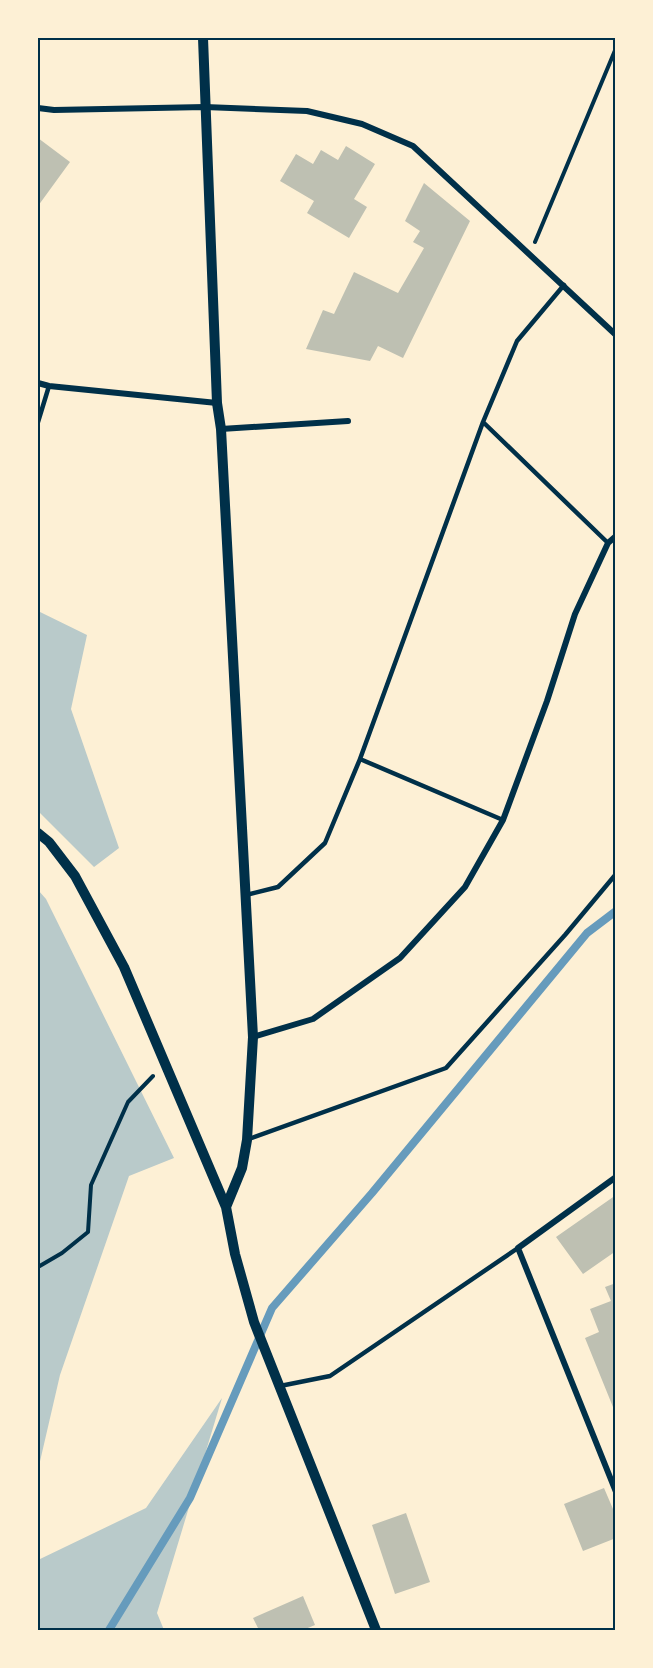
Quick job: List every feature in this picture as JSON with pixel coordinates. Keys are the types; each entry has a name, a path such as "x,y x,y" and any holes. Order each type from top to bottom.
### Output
{"street":[{"path":"203,38 217,403 221,429 253,1037 247,1140 242,1168 226,1207"},
{"path":"38,108 54,110 205,107 307,111 362,124 413,146 615,335"},
{"path":"38,382 49,386 217,403"},
{"path":"221,429 348,421"},
{"path":"253,1037 313,1019 400,958 465,887 503,820 547,701 575,614 608,543 615,536"},
{"path":"38,833 49,842 80,886 124,967 226,1207 235,1254 256,1326 376,1630"},
{"path":"615,1177 518,1248 615,1492"}],"lane":[{"path":"246,895 278,887 325,843 360,759 483,423 517,341 564,285"},
{"path":"38,422 49,386"},
{"path":"483,423 608,543"},
{"path":"360,759 503,820"},
{"path":"247,1140 446,1068 565,935 615,874"},
{"path":"280,1386 330,1376 518,1248"}],"path":[{"path":"531,254 615,48"},
{"path":"38,1267 62,1253 88,1232 91,1185 111,1136 128,1102 165,1066"}],"shaded area":[{"path":"38,611 87,635 71,709 119,848 94,867 38,811"},
{"path":"38,890 46,899 174,1158 129,1176 60,1375 38,1470"},
{"path":"222,1398 157,1613 164,1630 38,1630 38,1560 146,1508"}],"building":[{"path":"38,138 70,162 38,206"},
{"path":"346,146 375,164 354,199 367,207 349,238 307,213 314,201 280,181 296,154 313,164 321,150 338,160"},
{"path":"424,183 470,221 403,358 378,346 370,361 306,349 323,310 334,314 354,272 398,293 424,248 413,242 420,231 405,221"},
{"path":"616,1195 616,1251 583,1274 556,1237"},
{"path":"616,1283 615,1412 585,1338 599,1332 590,1309 611,1301 605,1287"},
{"path":"604,1488 616,1516 616,1538 583,1551 564,1504"},
{"path":"406,1513 430,1582 395,1594 372,1525"},
{"path":"303,1596 315,1625 303,1630 259,1630 253,1618"}],"waterway":[{"path":"109,1630 190,1498 272,1308 372,1193 587,933 616,911"}]}
